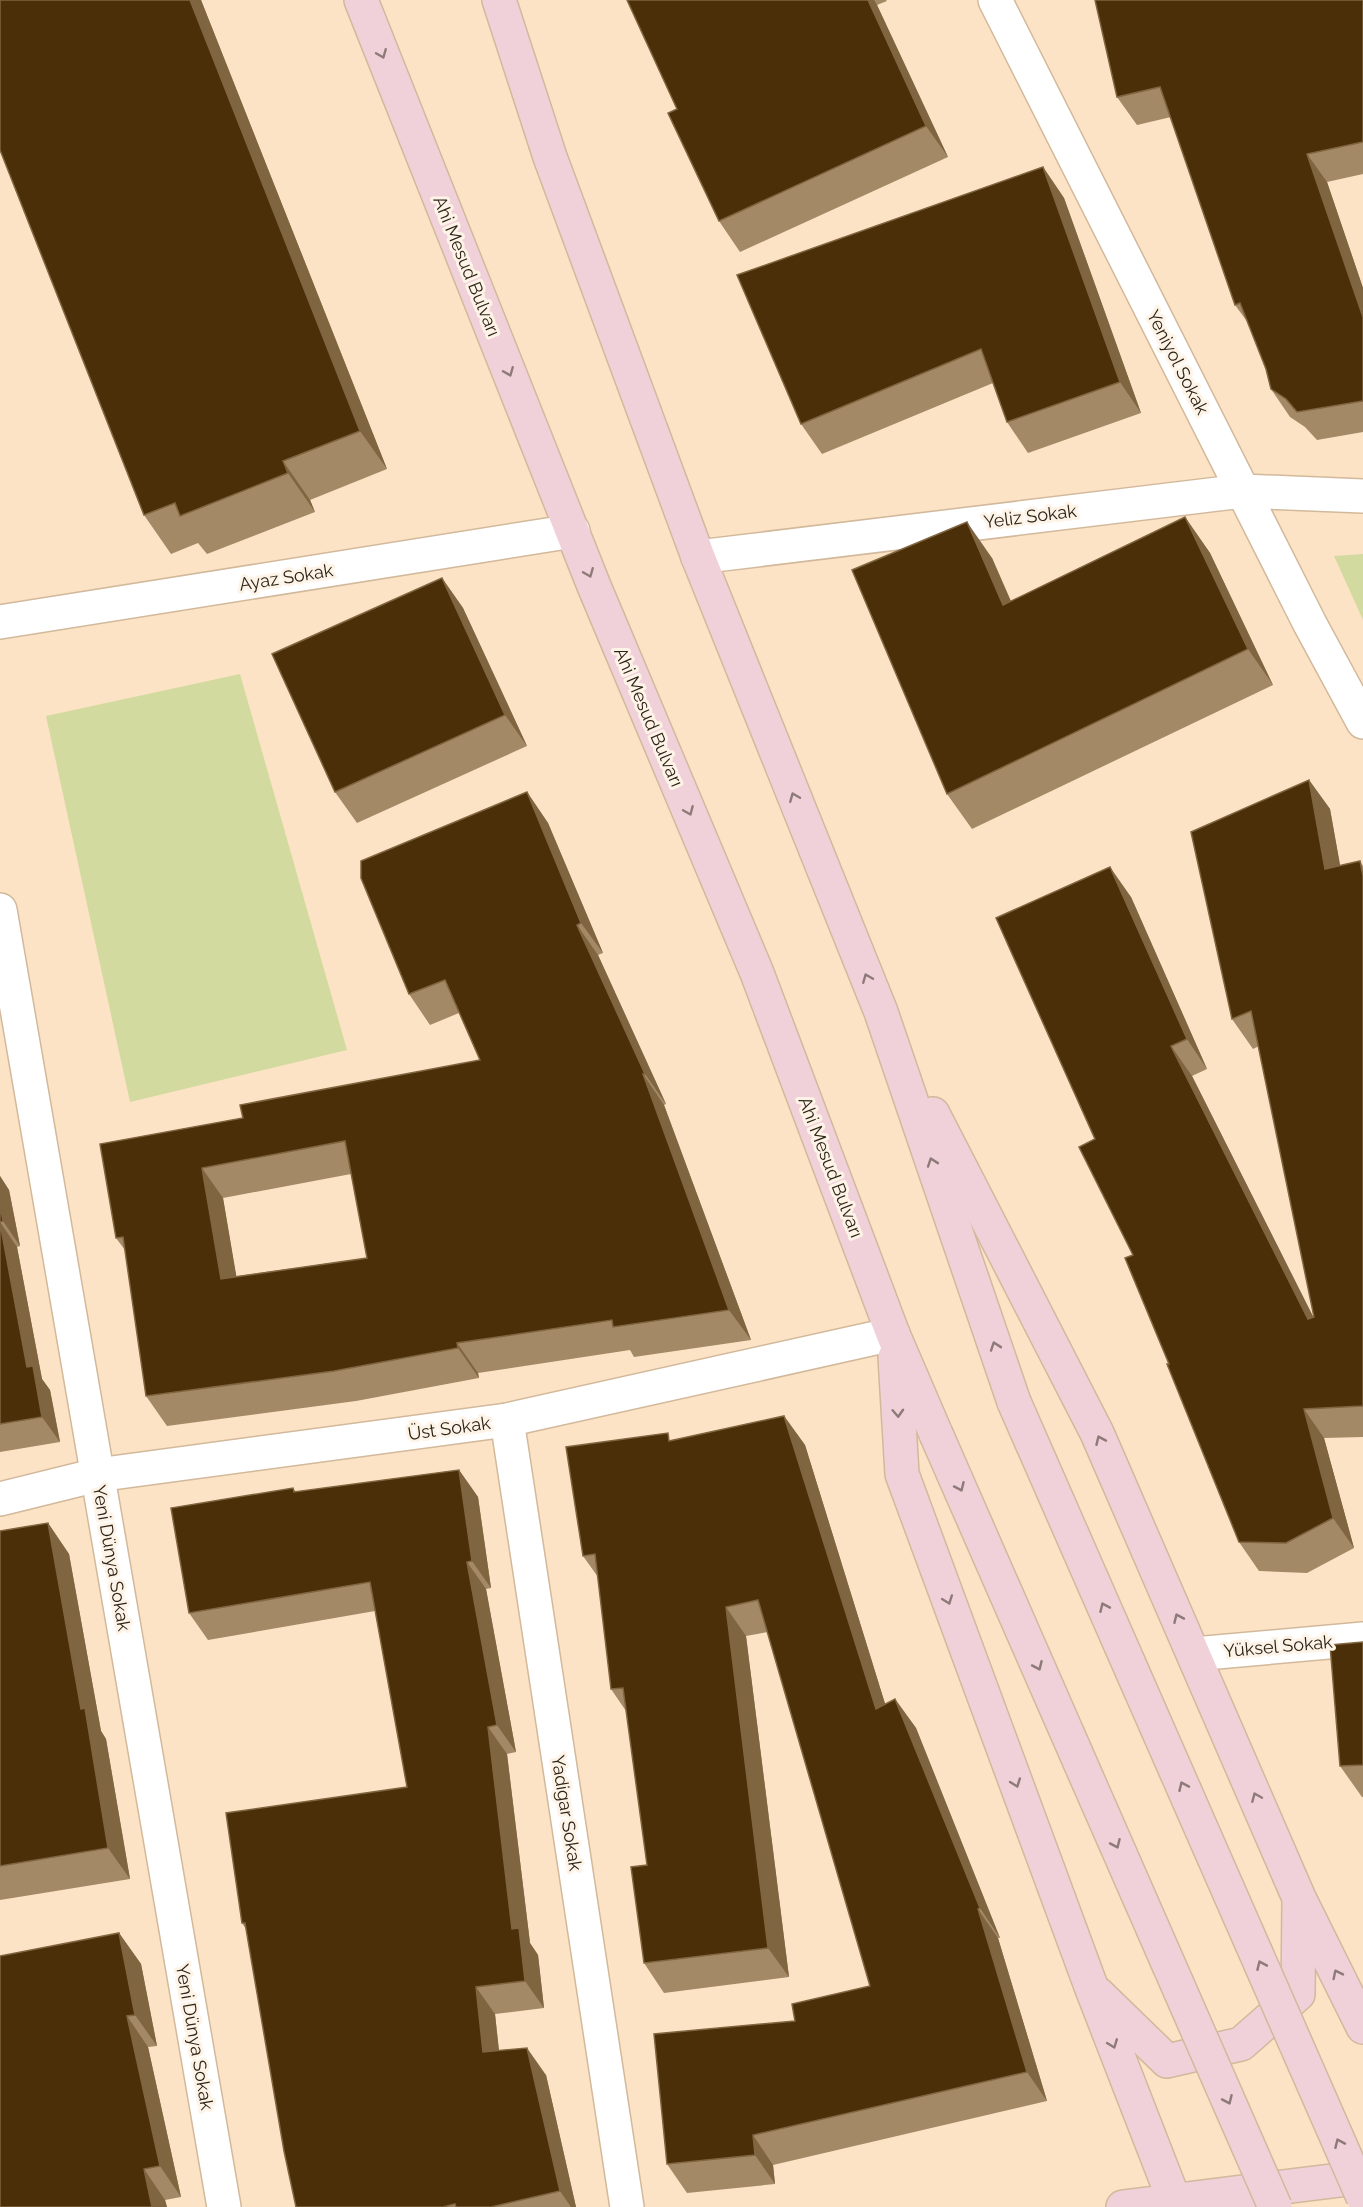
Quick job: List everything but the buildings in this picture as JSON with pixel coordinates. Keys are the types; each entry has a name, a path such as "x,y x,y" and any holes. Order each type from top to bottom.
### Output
{"main road":[{"name":"Ahi Mesud Bulvarı","path":"361,0 573,531 757,974 894,1334 1275,2207"},
{"path":"499,0 550,157 698,557 881,1012 1014,1402 1363,2197"},
{"path":"881,1012 1097,1433 1299,1898 1363,2027"},
{"path":"894,1334 902,1474 1092,1989 1174,2200"},
{"path":"1092,1989 1167,2061 1241,2044 1298,1994 1299,1898"},
{"path":"1123,2207 1363,2177"}],"street":[{"name":"Yeniyol Sokak","path":"995,0 1310,624 1363,722"},
{"name":"Yeliz Sokak","path":"698,557 1243,490 1363,496"},
{"name":"Ayaz Sokak","path":"0,622 573,531"},
{"name":"Yeni Dünya Sokak","path":"0,910 224,2207"},
{"name":"Üst Sokak","path":"0,1499 97,1475 507,1420 894,1334"},
{"name":"Yadigar Sokak","path":"507,1420 627,2207"},
{"name":"Yüksel Sokak","path":"1194,1654 1363,1639"}],"green space":[{"path":"1363,554 1363,620 1334,556"},
{"path":"240,674 347,1050 130,1102 46,716"}]}
